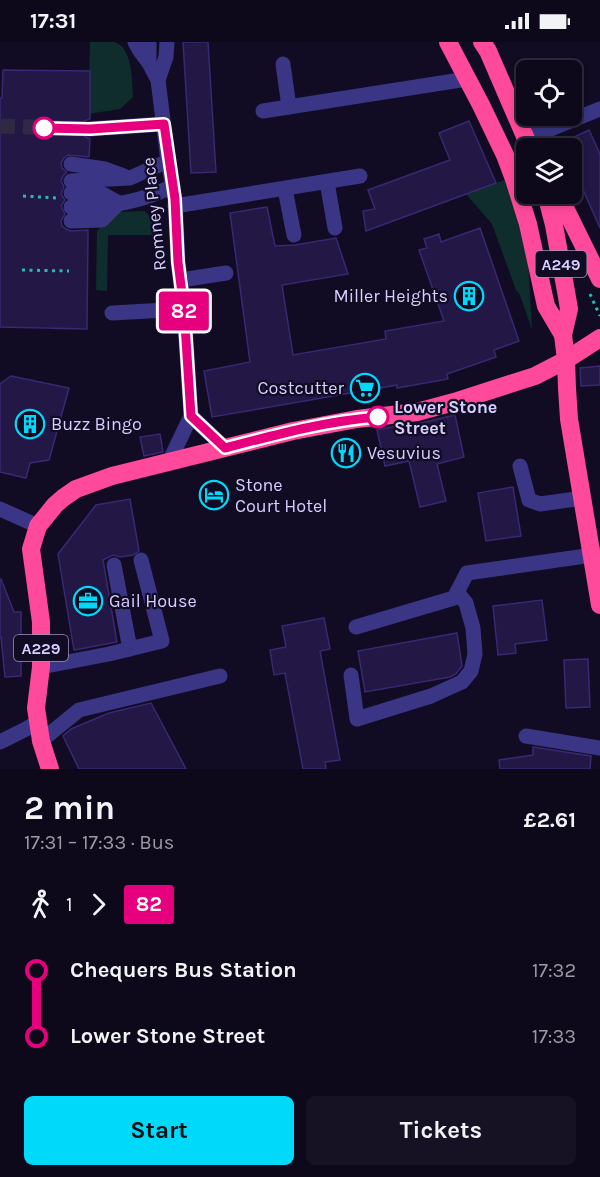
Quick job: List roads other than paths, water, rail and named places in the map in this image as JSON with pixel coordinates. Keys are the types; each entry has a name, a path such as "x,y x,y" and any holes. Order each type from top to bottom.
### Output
{"highway":[{"name":"A249","path":"448,42 505,156 528,224 546,306 563,335"},
{"path":"486,45 525,138"},
{"name":"A249","path":"549,204 569,309 563,335 569,420 596,555 600,605"},
{"name":"A249","path":"562,204 594,286"},
{"name":"A229","path":"50,769 37,722 36,708 42,641 40,603 31,549 38,526 55,505 76,489 112,476 293,431 357,418 417,412 454,402 535,376 566,360 600,338"}],"street":[{"path":"135,42 149,63"},
{"name":"Romney Place","path":"149,42 149,63 158,80 173,186 191,416 169,462"},
{"name":"Romney Place","path":"158,80 166,57 167,42"},
{"path":"283,64 289,107"},
{"path":"263,111 467,79"},
{"path":"540,138 600,109"},
{"path":"90,129 164,124"},
{"path":"68,200 130,178 168,161"},
{"path":"71,164 105,169 130,178"},
{"path":"175,206 360,176"},
{"path":"327,182 335,228"},
{"path":"68,200 102,220 119,203 143,199 173,186"},
{"path":"285,189 294,235"},
{"path":"68,200 102,193 119,203"},
{"path":"181,280 226,273"},
{"path":"112,314 184,309"},
{"path":"191,416 225,448"},
{"path":"520,466 529,500 540,504 583,498"},
{"path":"0,509 38,526"},
{"path":"356,627 454,598 467,573 596,555"},
{"path":"41,668 162,641 141,560"},
{"path":"114,565 130,649"},
{"path":"351,675 357,719 431,696 462,682 471,671 475,654 473,628 466,603 457,592"},
{"path":"41,741 79,710 220,676"},
{"path":"0,742 37,722"},
{"path":"526,736 600,748"}],"tunnel":[{"path":"0,126 90,129"}],"place":[{"name":"Miller Heights","path":"469,296"},
{"name":"Costcutter","path":"365,388"},
{"name":"Lower Stone Street","path":"378,417"},
{"name":"Buzz Bingo","path":"30,424"},
{"name":"Vesuvius","path":"346,453"},
{"name":"Stone Court Hotel","path":"214,495"},
{"name":"Gail House","path":"88,601"}]}
